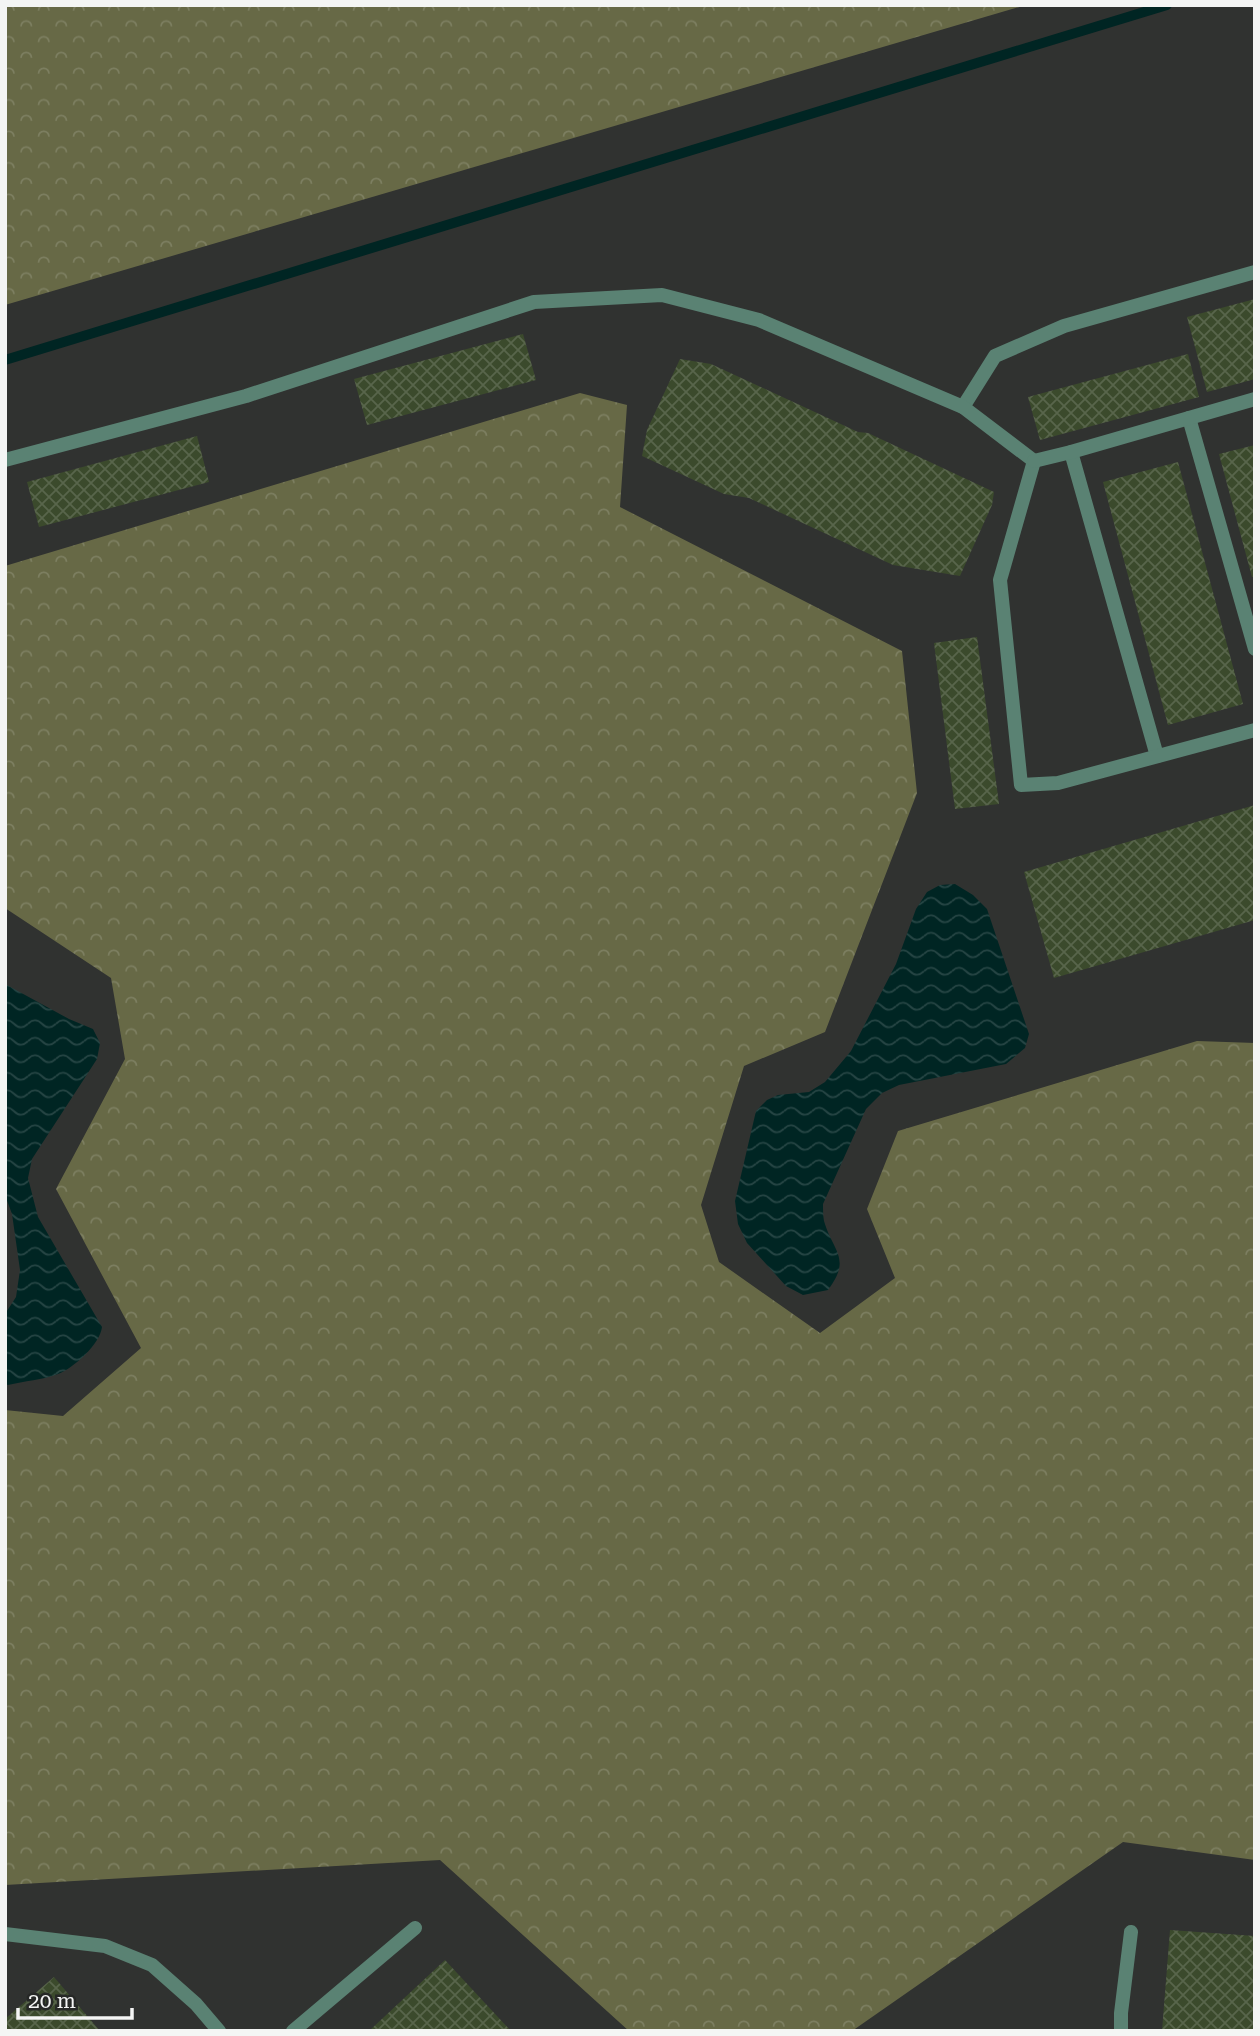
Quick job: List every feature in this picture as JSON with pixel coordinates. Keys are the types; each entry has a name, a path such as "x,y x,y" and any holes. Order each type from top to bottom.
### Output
{"lane":[{"path":"963,407 995,356 1064,327 1255,272"},
{"path":"5,460 246,396 534,302 662,295 759,320 963,407 1034,461"},
{"path":"1034,461 1255,399"},
{"path":"1189,418 1255,649"},
{"path":"1071,452 1157,756"},
{"path":"1034,461 1000,580 1021,785 1058,783 1255,730"},
{"path":"293,2031 415,1928"},
{"path":"1121,2031 1131,1932"},
{"path":"5,1934 105,1946 152,1965 197,2004 219,2031"}],"green space":[{"path":"5,5 1026,5 5,305"},
{"path":"580,393 627,405 620,507 902,651 917,793 825,1032 744,1066 701,1205 719,1262 820,1333 895,1278 867,1209 898,1131 1197,1041 1255,1043 1255,1860 1123,1842 852,2031 629,2031 440,1860 5,1885 5,1410 63,1416 141,1348 56,1189 125,1059 111,978 5,908 5,566"}],"water":[{"path":"955,884 973,895 987,909 1029,1034 1025,1048 1006,1064 899,1085 882,1093 866,1109 823,1204 824,1221 838,1255 839,1270 828,1290 803,1295 786,1286 747,1243 738,1224 735,1201 756,1111 767,1100 778,1095 809,1092 825,1082 851,1051 896,964 916,909 927,892 940,885"},
{"path":"5,984 93,1029 100,1043 97,1059 32,1159 28,1178 38,1217 102,1327 91,1348 64,1371 46,1378 8,1385 5,1384 5,1314 16,1297 20,1270 12,1214 5,1195"}],"building":[{"path":"1255,299 1255,379 1207,392 1187,317"},
{"path":"523,334 536,380 367,425 354,379"},
{"path":"1188,354 1199,397 1040,440 1028,397"},
{"path":"680,359 711,364 994,492 992,505 960,576 893,565 749,498 724,494 642,456 647,430"},
{"path":"197,436 209,482 39,527 27,482"},
{"path":"1255,445 1255,577 1252,577 1219,454"},
{"path":"1178,462 1243,704 1168,725 1103,482"},
{"path":"977,637 999,804 955,809 934,643"},
{"path":"1255,805 1255,920 1054,978 1024,872"},
{"path":"1170,1930 1255,1936 1255,2031 1162,2031"},
{"path":"445,1960 511,2031 369,2031"},
{"path":"54,1977 100,2031 5,2031 5,2019"}],"waterway":[{"path":"5,360 1167,5"}]}
